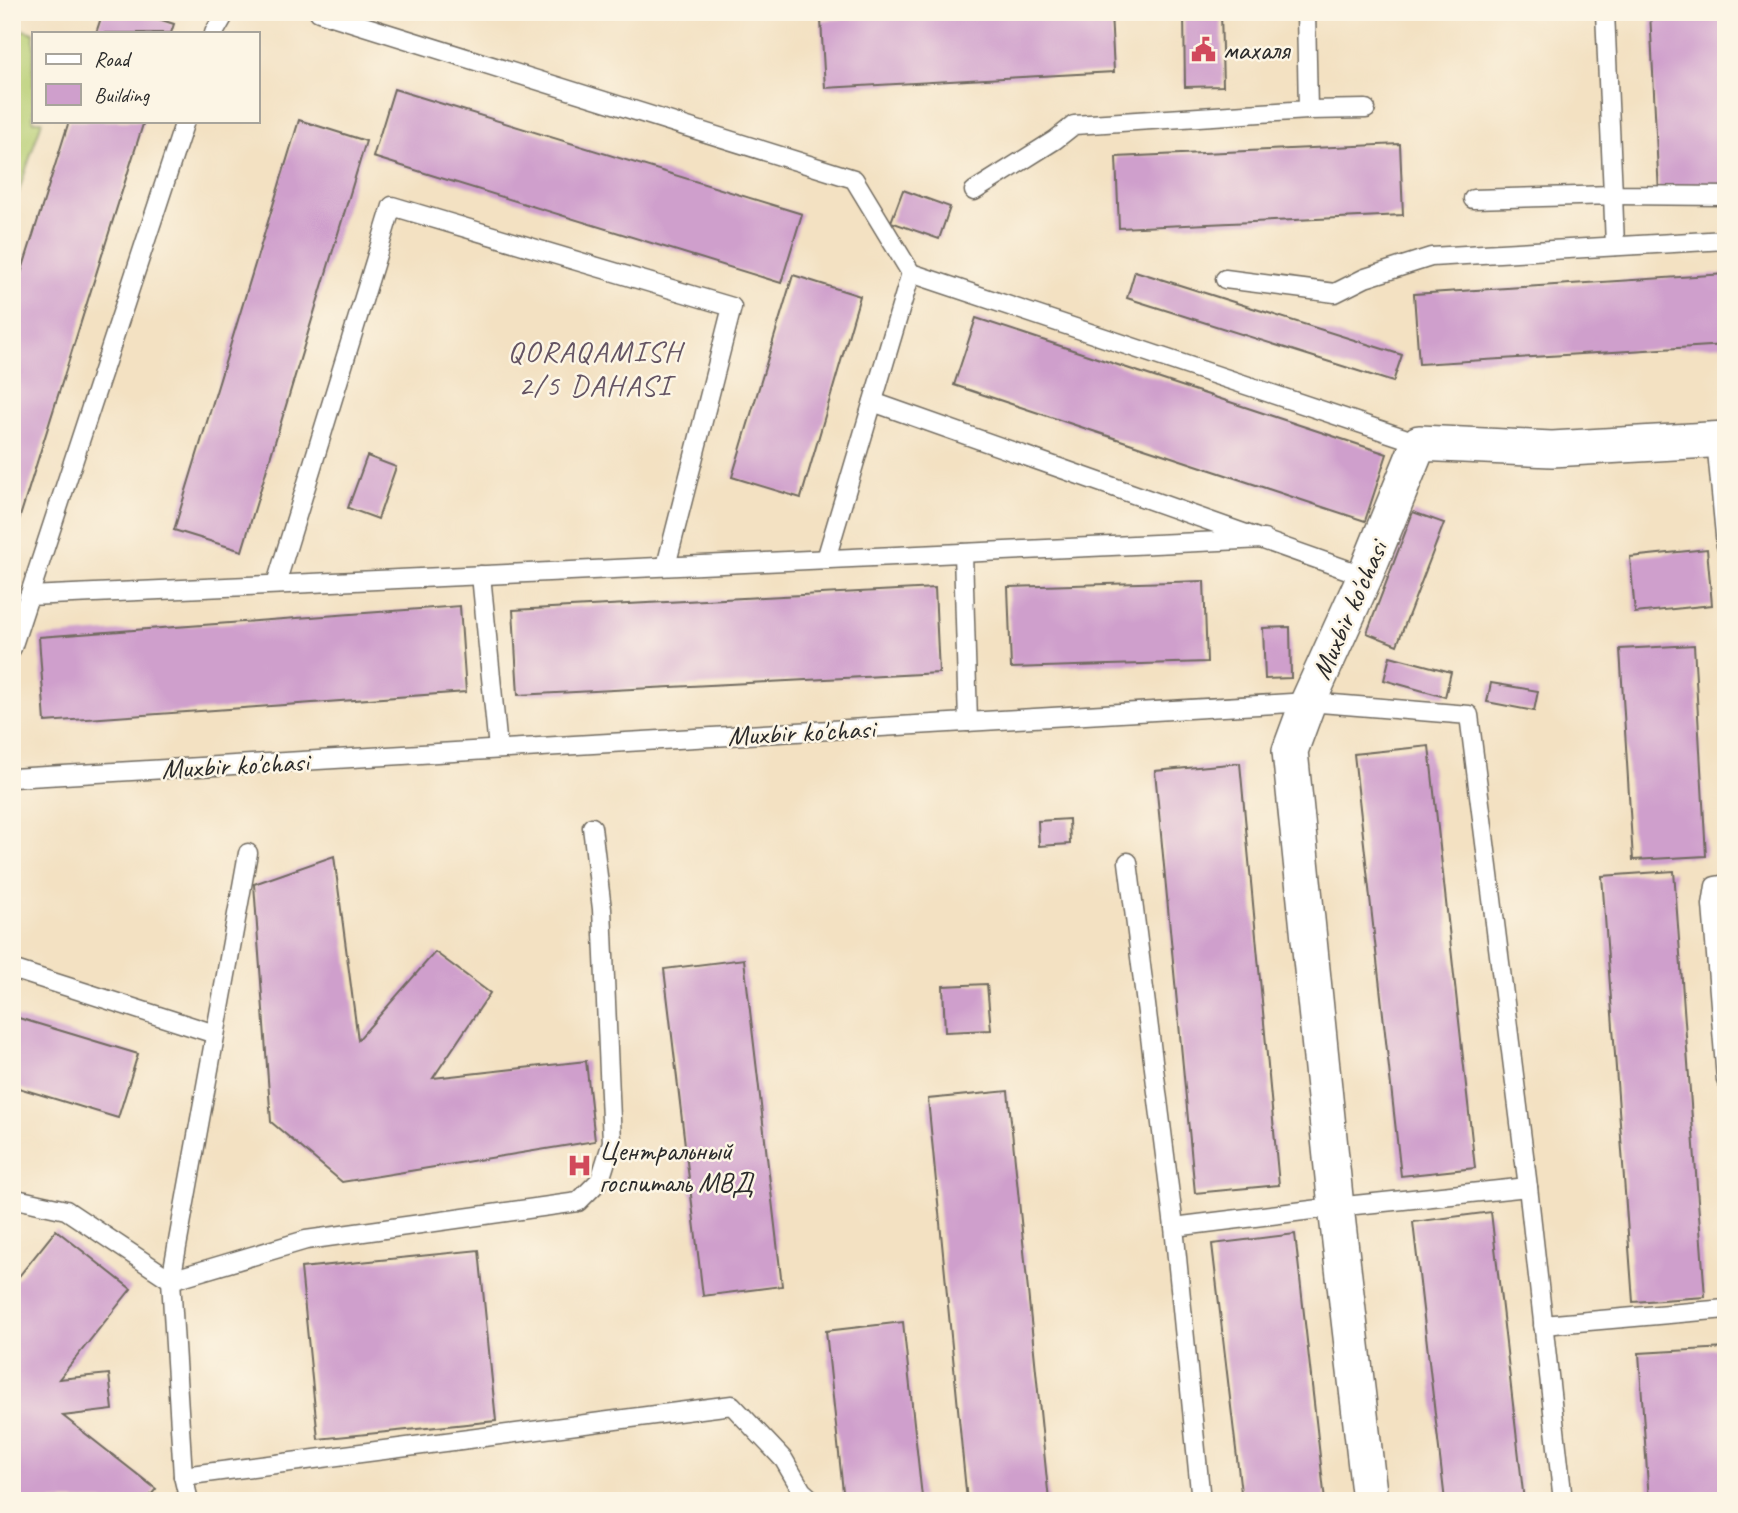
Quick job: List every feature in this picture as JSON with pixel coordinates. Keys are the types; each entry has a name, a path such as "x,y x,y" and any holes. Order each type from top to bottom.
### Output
{"street":[{"path":"1419,443 1552,449 1721,439"},
{"name":"Muxbir ko'chasi","path":"1308,702 1365,576 1419,443"},
{"path":"1308,702 1290,751 1336,1207 1370,1501"}],"lane":[{"path":"215,32 226,12"},
{"path":"319,12 854,179 911,273 1419,443"},
{"path":"1306,12 1308,110"},
{"path":"1605,12 1615,246"},
{"path":"974,191 1074,125 1308,110 1366,109"},
{"path":"12,648 185,122"},
{"path":"1473,199 1613,195 1726,196"},
{"path":"276,584 392,206 732,307 666,566"},
{"path":"1225,279 1335,293 1365,278 1432,257 1726,240"},
{"path":"826,559 911,273"},
{"path":"873,402 1365,576"},
{"path":"1721,439 1726,546"},
{"path":"29,596 1264,539"},
{"path":"963,553 968,722"},
{"path":"481,575 498,749"},
{"path":"1308,702 1469,715 1528,1187 1563,1501"},
{"name":"Muxbir ko'chasi","path":"12,778 1308,702"},
{"path":"171,1280 306,1240 578,1202 600,1180 612,1142 602,909 592,827"},
{"path":"189,1501 183,1476 171,1280 248,853"},
{"path":"1128,862 1174,1227 1201,1501"},
{"path":"1726,884 1715,886 1712,905 1726,1080"},
{"path":"12,969 215,1034"},
{"path":"1174,1227 1528,1187"},
{"path":"12,1198 66,1210 171,1280"},
{"path":"1543,1325 1726,1309"},
{"path":"183,1476 732,1405 784,1460 802,1491 813,1501"}],"green space":[{"path":"12,27 32,32 32,122 42,122 12,212 12,75"}],"building":[{"path":"103,12 137,12 174,24 171,32 96,32"},
{"path":"970,12 1111,12 1114,72 825,88 821,20"},
{"name":"махаля","path":"1184,12 1221,12 1223,86 1185,87"},
{"path":"1650,12 1726,12 1726,191 1659,194"},
{"path":"394,89 802,214 781,283 373,157"},
{"path":"299,120 366,141 242,551 174,530"},
{"path":"69,122 144,122 13,539 12,302"},
{"path":"1400,144 1403,215 1119,228 1116,157"},
{"path":"903,190 950,207 939,239 891,222"},
{"path":"1135,271 1402,355 1393,382 1127,298"},
{"path":"1726,274 1726,345 1419,364 1414,294"},
{"path":"793,275 860,296 801,498 732,477"},
{"path":"976,318 1387,454 1365,521 954,385"},
{"path":"367,456 396,467 378,519 348,508"},
{"path":"1413,512 1444,523 1397,645 1367,633"},
{"path":"1707,549 1712,605 1635,613 1630,557"},
{"path":"1204,581 1207,662 1011,668 1008,587"},
{"path":"935,588 939,673 518,695 513,610"},
{"path":"460,606 466,692 45,722 39,637"},
{"path":"1290,627 1291,678 1265,679 1263,628"},
{"path":"1694,645 1706,856 1633,860 1620,649"},
{"path":"1390,656 1451,672 1445,697 1384,680"},
{"path":"1491,683 1538,691 1534,711 1487,702"},
{"path":"1429,746 1475,1168 1401,1176 1354,754"},
{"path":"1240,763 1279,1185 1195,1193 1155,771"},
{"path":"1069,819 1070,844 1039,846 1038,821"},
{"path":"334,856 358,1040 435,952 490,993 433,1078 586,1061 595,1141 342,1182 271,1122 254,884"},
{"path":"1674,871 1705,1297 1633,1302 1602,876"},
{"path":"744,959 782,1286 703,1296 664,969"},
{"path":"987,984 991,1030 945,1032 943,986"},
{"path":"12,1016 138,1054 118,1118 12,1086"},
{"path":"1008,1091 1049,1501 967,1501 928,1099"},
{"path":"1491,1212 1524,1501 1445,1501 1413,1222"},
{"path":"56,1230 131,1289 59,1379 109,1374 113,1410 63,1416 156,1489 146,1501 12,1501 12,1285"},
{"path":"1295,1234 1325,1501 1242,1501 1212,1244"},
{"path":"479,1250 496,1421 318,1439 301,1268"},
{"path":"903,1322 922,1497 889,1501 844,1501 826,1331"},
{"path":"1726,1348 1726,1501 1649,1501 1639,1353"}],"place":[{"name":"махаля","path":"1203,49"},
{"name":"Центральный госпиталь МВД","path":"579,1166"}],"district":[{"name":"QORAQAMISH 2/5 DAHASI","path":"595,368"}]}
